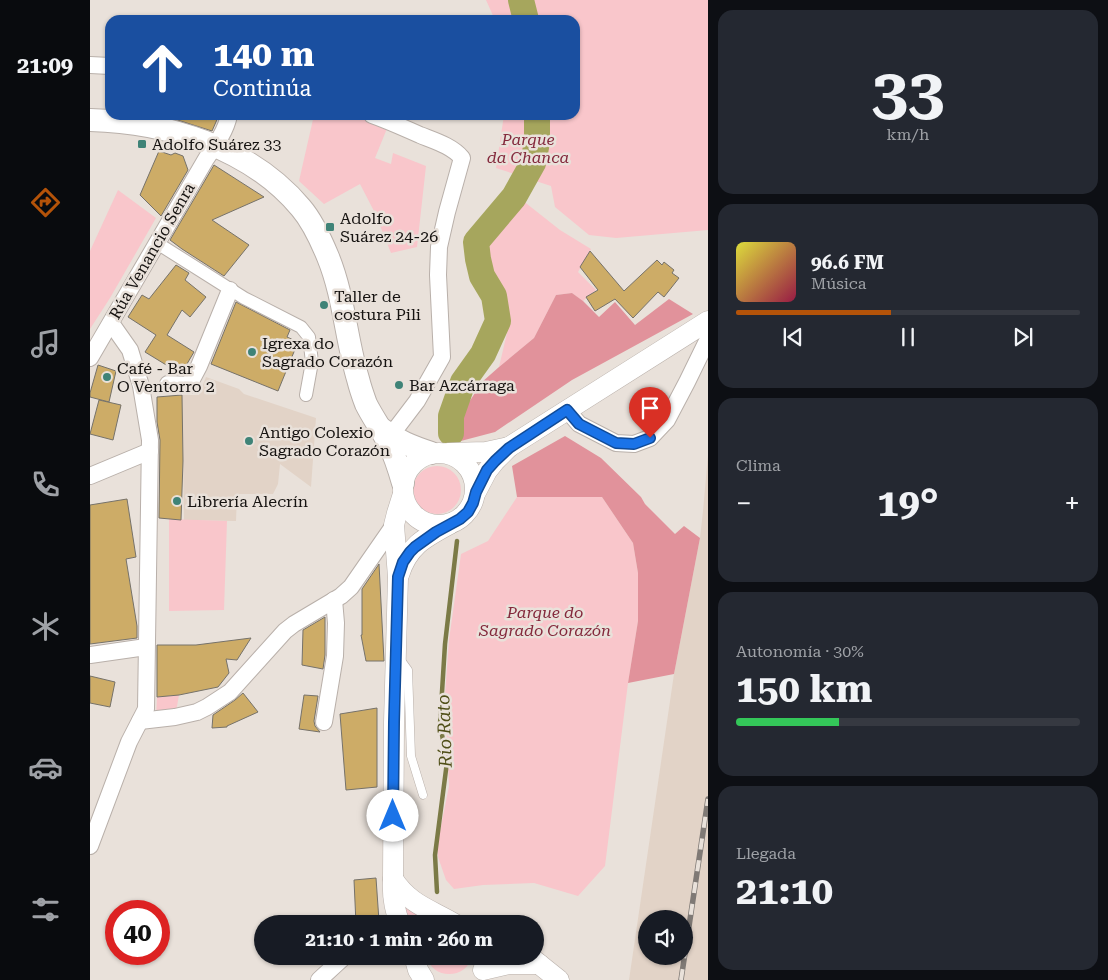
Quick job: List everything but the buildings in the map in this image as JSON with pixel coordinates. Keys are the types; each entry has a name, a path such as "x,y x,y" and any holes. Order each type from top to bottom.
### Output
{"main road":[{"path":"90,120 135,123 166,130 215,146 244,160 282,188 301,208 317,233 329,259 355,370 371,413 384,429 413,448 439,453"},
{"path":"384,429 396,460 403,488"}],"street":[{"path":"90,65 105,66"},
{"name":"Rúa Venancio Senra","path":"90,358 222,134 227,120"},
{"path":"384,429 398,426 417,401 442,357 438,275 439,247 462,158 449,147 386,120"},
{"path":"157,243 230,290 301,327 309,337 312,362 306,396"},
{"path":"168,384 189,384 199,366 230,290"},
{"path":"90,846 129,742 146,709 150,440 141,386 130,350 111,323"},
{"path":"398,577 403,562 410,552 426,538 460,519 468,512 487,470 509,448 567,410 703,330"},
{"path":"567,410 579,424 616,443 634,444 650,438 666,420 687,382 703,330"},
{"path":"396,915 392,893 398,577 394,525 406,472 421,457 439,453 486,452 509,448"},
{"path":"90,476 150,451"},
{"path":"439,453 458,458 466,464 472,472 476,492"},
{"path":"403,488 406,504 411,513 419,520 437,526 450,524"},
{"path":"140,721 175,717 197,712 230,692 285,631 341,596 351,587 394,525"},
{"path":"324,722 335,656 336,623 334,600"},
{"path":"90,655 146,647"},
{"path":"393,879 400,890 416,904 441,915"},
{"path":"319,980 335,965"},
{"path":"417,965 424,980"},
{"path":"481,969 503,965"},
{"path":"540,965 559,980"}],"lane":[{"path":"396,654 408,670 411,756 422,794"}],"shaded area":[{"path":"572,293 599,317 615,302 635,325 669,299 693,314 572,380 495,432 457,442 454,430 455,424 482,382 534,338 556,295"},
{"name":"Antigo Colexio Sagrado Corazón","path":"206,377 239,389 244,394 316,418 311,487 280,464 278,484 273,494 237,494 236,521 184,520 182,395 199,395"},
{"path":"565,436 601,458 675,534 684,526 700,538 674,674 628,683 638,621 638,573 633,543 602,497 517,497 512,466"},
{"path":"708,455 708,980 629,980 638,919 638,965 693,965 693,910 639,910 674,674 700,538"}],"green space":[{"name":"Parque da Chanca","path":"486,0 708,0 708,230 616,238 589,235 555,207 551,186 496,168 503,120 580,120 580,15 493,15"},
{"path":"313,120 375,120 388,126 375,158 391,164 393,153 426,166 417,247 391,253 375,213 360,184 324,204 299,181"},
{"path":"118,190 156,218 90,329 90,251"},
{"path":"522,200 560,230 591,249 578,272 596,290 583,301 572,293 556,295 534,338 499,367 507,333 482,262 481,243 514,211"},
{"path":"432,466 442,466 451,470 457,476 460,481 460,499 451,510 442,514 432,514 423,510 417,504 413,495 413,485 417,476 423,470"},
{"name":"Parque do Sagrado Corazón","path":"517,497 602,497 633,543 638,573 638,621 628,683 605,866 578,896 534,883 483,885 454,889 446,880 438,857 437,846 449,786 445,695 449,640 461,554 488,541"},
{"path":"169,519 227,521 224,610 169,611"},
{"path":"179,695 175,717 156,719 157,697"},
{"path":"402,899 426,915 406,915"},
{"path":"431,965 468,965 464,970 449,974 435,969"}],"waterway":[{"name":"Río Rato","path":"521,0 525,15"},
{"name":"Río Rato","path":"451,433 451,416 463,382 483,354 498,321 494,296 482,276 476,242 514,197 533,163 537,142 537,120"},
{"name":"Río Rato","path":"437,892 435,855 447,762 440,724 445,644 457,541"}],"railway":[{"path":"681,980 708,799"}],"place":[{"name":"Adolfo Suárez 33","path":"142,144"},
{"name":"Adolfo Suárez 24-26","path":"330,227"},
{"name":"Taller de costura Pili","path":"324,305"},
{"name":"Igrexa do Sagrado Corazón","path":"252,352"},
{"name":"Café - Bar O Ventorro 2","path":"107,377"},
{"name":"Bar Azcárraga","path":"399,385"},
{"name":"Antigo Colexio Sagrado Corazón","path":"249,441"},
{"name":"Librería Alecrín","path":"177,501"}],"route":[{"path":"393,816 398,577 403,562 410,552 426,538 460,519 468,512 487,470 509,448 567,410 579,424 616,443 634,444 650,438"}]}
